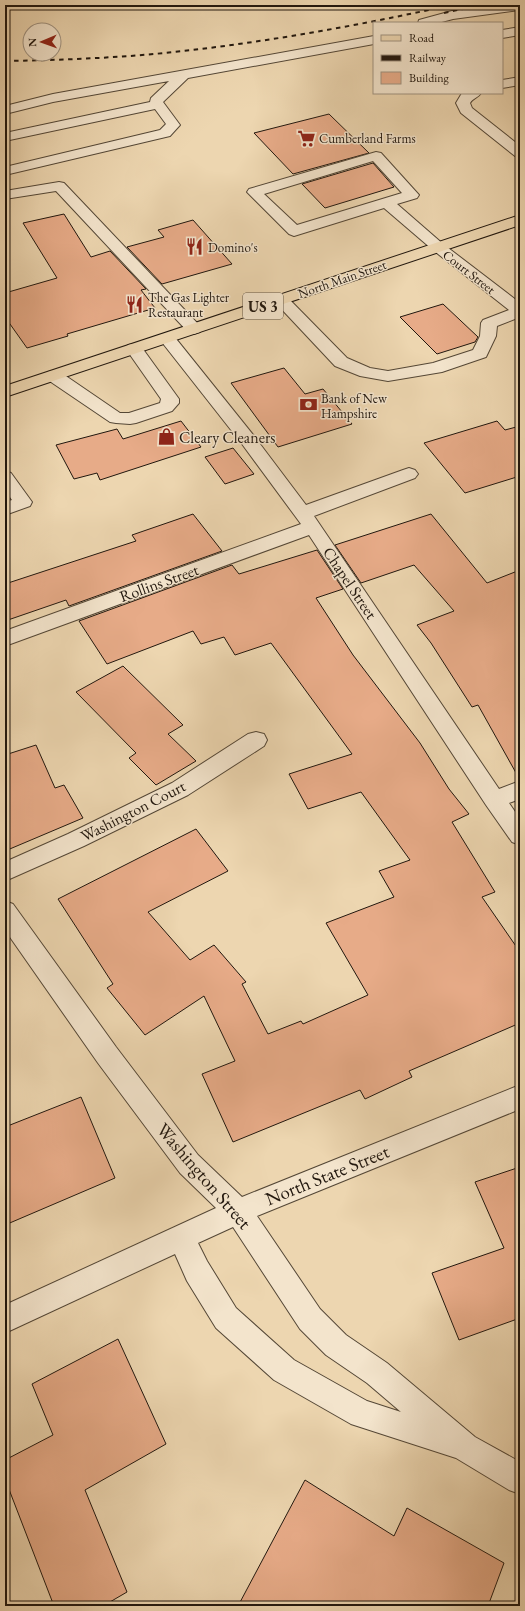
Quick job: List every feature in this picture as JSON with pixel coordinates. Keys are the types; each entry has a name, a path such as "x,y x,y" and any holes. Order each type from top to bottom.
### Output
{"main road":[{"name":"North Main Street","path":"5,392 520,220"}],"street":[{"path":"428,22 452,15 520,6"},
{"path":"503,34 520,31"},
{"path":"5,110 53,98 373,40"},
{"path":"5,171 165,133 173,125 156,100 184,74"},
{"path":"503,84 520,81"},
{"path":"472,94 467,96 463,103 466,110 520,153"},
{"path":"5,137 158,104"},
{"path":"376,156 412,195 387,203 294,231 254,192 376,156"},
{"path":"5,194 59,186 194,329"},
{"name":"Court Street","path":"387,203 438,247 520,312"},
{"path":"281,300 341,362 366,372 388,376 436,368 480,353 488,336 489,323 520,312"},
{"name":"Chapel Street","path":"167,338 248,440 308,520 520,836"},
{"path":"54,376 116,418 130,419 166,407 170,403 170,399 134,349"},
{"name":"Rollins Street","path":"5,639 308,520 409,474"},
{"path":"5,477 23,502 5,509"},
{"name":"Washington Court","path":"5,872 76,840 180,789 256,740"},
{"path":"494,799 520,790"},
{"name":"Washington Street","path":"5,911 107,1055 189,1164 238,1211 310,1320 336,1345 377,1373 465,1447 520,1480"},
{"name":"North State Street","path":"5,1319 238,1211 520,1097"},
{"name":"Washington Street","path":"181,1237 197,1271 226,1318 284,1370 362,1414 465,1447"}],"building":[{"name":"Cumberland Farms","path":"329,114 369,153 293,174 254,133"},
{"name":"Cumberland Farms","path":"373,163 394,187 325,208 302,184"},
{"path":"64,214 91,257 110,251 146,289 141,290 155,308 67,334 68,336 27,348 5,317 5,293 57,278 23,223"},
{"path":"193,220 232,264 162,284 127,247 164,237 158,230"},
{"path":"443,304 478,337 475,342 437,354 400,317"},
{"path":"284,368 305,394 323,389 352,424 278,447 231,383"},
{"path":"181,421 201,447 100,480 97,473 74,479 56,445 117,429 123,439"},
{"path":"497,421 505,430 520,426 520,476 465,493 424,443"},
{"path":"233,448 254,474 225,484 205,457"},
{"path":"193,514 222,551 69,606 66,600 5,621 5,584 136,541 132,535"},
{"path":"431,514 487,583 520,570 520,780 478,705 472,707 431,643 417,625 454,611 414,565 361,583 335,545"},
{"path":"317,550 343,589 316,598 353,655 420,743 449,789 469,814 452,822 495,892 482,897 520,952 520,1023 409,1071 412,1077 365,1099 360,1090 233,1142 202,1074 235,1061 204,996 145,1035 107,988 113,984 58,899 196,829 228,871 148,912 190,960 214,945 246,982 242,984 268,1034 301,1021 303,1024 368,995 326,923 394,897 379,871 410,860 361,792 308,809 289,774 352,754 271,643 235,655 224,637 201,644 193,631 107,664 79,621 232,565 239,574"},
{"path":"123,666 183,725 168,734 196,761 156,785 129,758 136,753 76,692"},
{"path":"36,745 55,788 64,785 83,818 5,851 5,755"},
{"path":"81,1097 115,1178 5,1225 5,1127"},
{"path":"520,1167 520,1318 459,1340 432,1273 504,1248 475,1182"},
{"path":"118,1339 166,1444 85,1490 127,1592 103,1606 54,1606 5,1479 5,1460 53,1435 32,1384"},
{"path":"305,1480 394,1536 407,1508 504,1563 488,1606 238,1606"}],"railway":[{"path":"5,61 111,57 209,48 314,32 452,5"},
{"path":"444,13 481,5"}],"place":[{"name":"Cumberland Farms","path":"306,138"},
{"name":"Domino's","path":"195,247"},
{"name":"The Gas Lighter Restaurant","path":"135,304"},
{"name":"Bank of New Hampshire","path":"308,405"},
{"name":"Cleary Cleaners","path":"166,437"}]}
